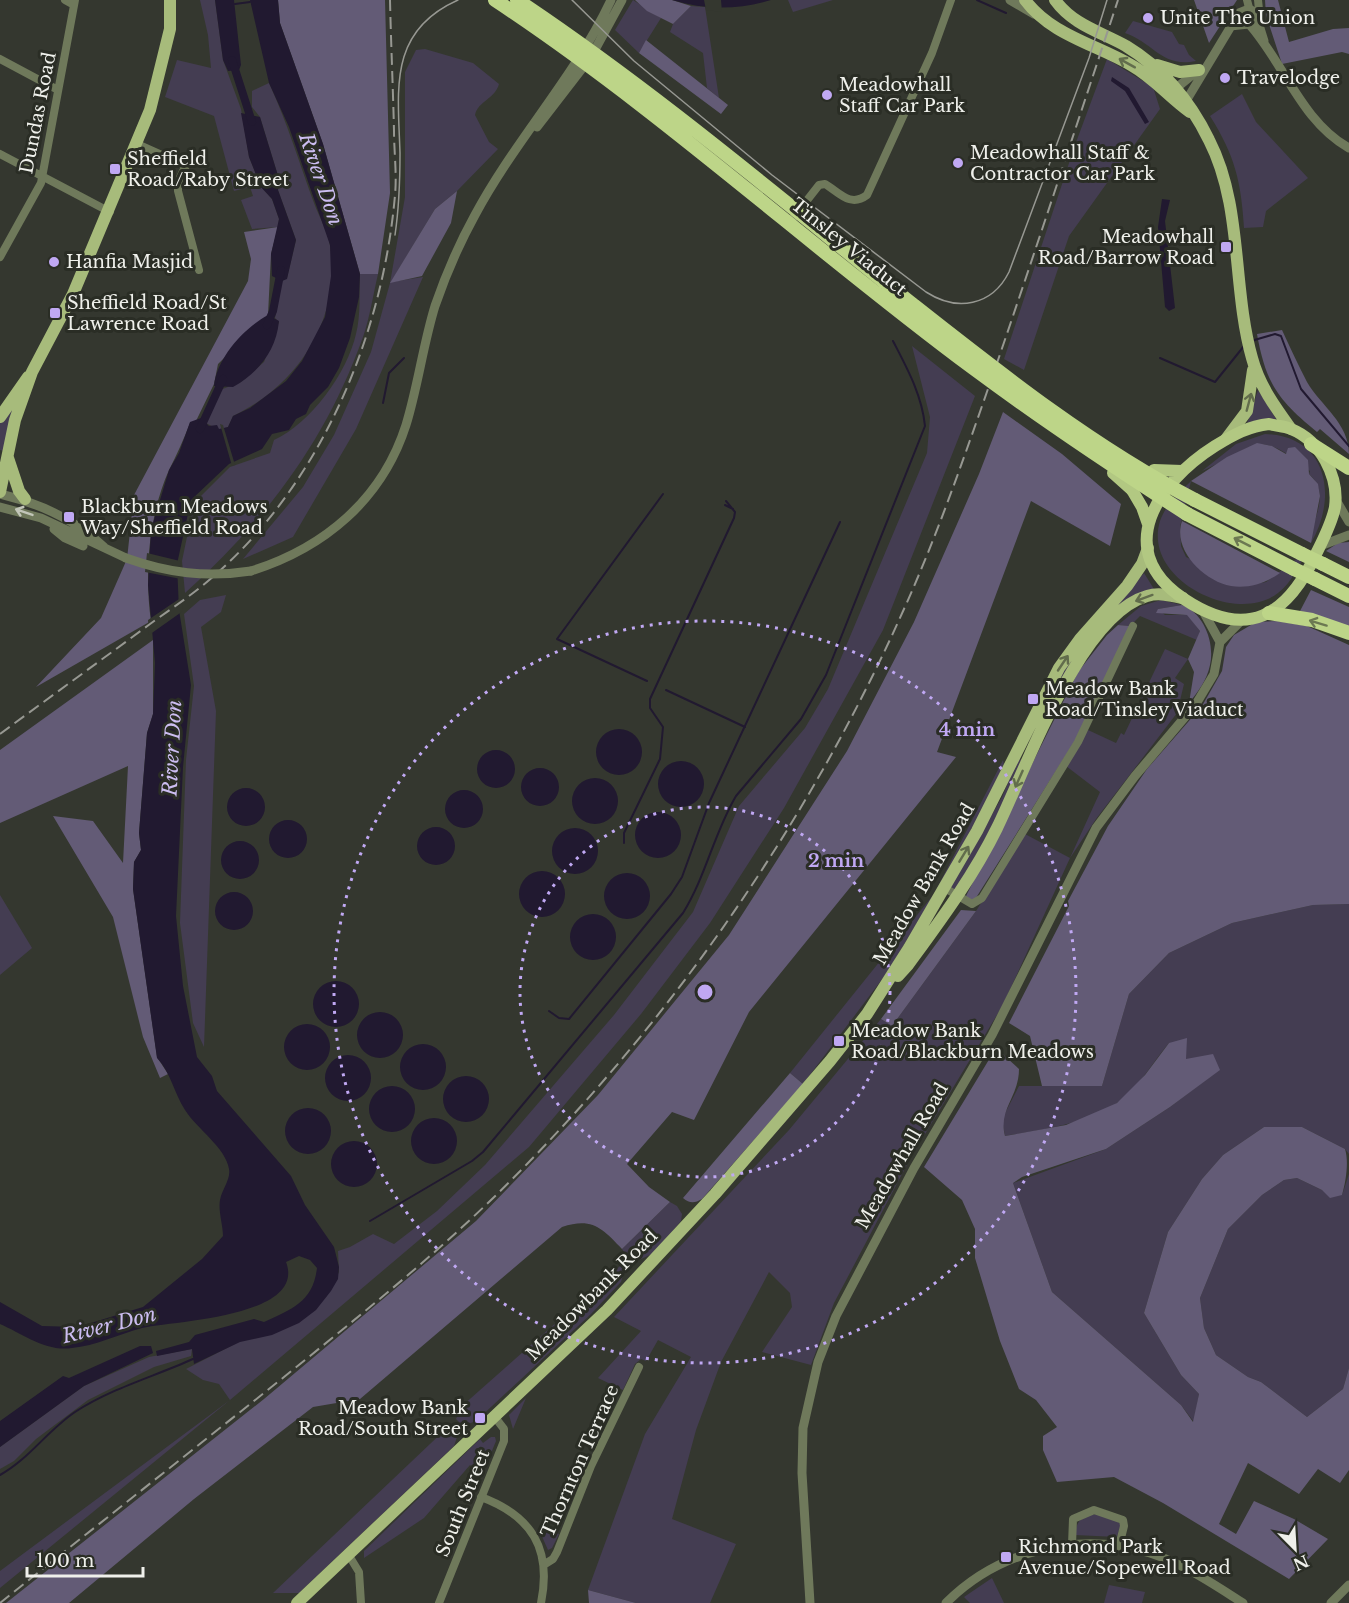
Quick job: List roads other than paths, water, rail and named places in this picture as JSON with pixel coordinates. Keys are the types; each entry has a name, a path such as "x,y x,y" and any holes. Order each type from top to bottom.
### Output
{"highway":[{"name":"Tinsley Viaduct","path":"486,0 607,84 971,372 1122,479 1142,507 1148,526"},
{"name":"Tinsley Viaduct","path":"495,0 612,81 973,368 1127,476 1187,514 1349,596"},
{"name":"Tinsley Viaduct","path":"517,0 621,73 982,360 1125,461 1195,500 1349,577"},
{"name":"Tinsley Viaduct","path":"525,0 627,71 985,357 1127,457 1154,470 1166,473 1182,471"},
{"path":"1311,444 1327,463 1334,480 1334,510 1303,582 1285,603 1269,613 1242,620 1228,620 1203,611 1160,579 1152,567 1148,548 1148,526 1152,510 1182,471 1226,439 1256,425 1269,424 1291,429 1349,468"},
{"path":"1269,613 1312,620 1349,633"}],"main road":[{"path":"0,417 32,372 74,294 110,212 150,110 166,52 170,29 170,0"},
{"path":"1025,0 1036,15 1078,40 1131,65 1180,98"},
{"path":"1054,0 1081,24 1126,46 1150,62 1180,72 1199,70"},
{"path":"1150,62 1193,114 1214,150 1227,187 1253,381 1247,411 1226,439"},
{"path":"1251,355 1270,400 1291,429"},
{"path":"0,493 4,456 32,372"},
{"path":"4,456 19,491 25,499"},
{"name":"Meadow Bank Road","path":"886,987 977,831 1019,743 1059,668 1080,639 1127,586 1142,564 1148,548"},
{"name":"Meadow Bank Road","path":"886,987 908,965 957,896 997,828 1071,674 1111,621 1129,604 1147,596 1161,594 1183,598"},
{"path":"1019,743 1033,749"},
{"name":"Meadowbank Road","path":"297,1603 607,1310 715,1194 830,1060 886,987"}],"street":[{"path":"65,0 75,2"},
{"path":"0,507 23,511 126,558 184,574 206,576 251,571 279,562 329,535 353,514 373,490 392,459 406,425 435,307 451,262 476,213 519,145 566,78 598,27 610,0"},
{"path":"519,145 542,122 586,64 622,0"},
{"path":"790,222 819,185 825,184 846,200 856,201 867,195 932,53 949,0"},
{"path":"1010,0 1036,15"},
{"path":"1258,0 1260,22"},
{"name":"Dundas Road","path":"0,257 39,188 75,2"},
{"path":"1246,8 1256,12 1266,46"},
{"path":"1180,98 1210,59 1230,26 1246,8"},
{"path":"1246,8 1249,24 1256,31"},
{"path":"1246,8 1256,31 1293,91 1323,126 1349,148"},
{"path":"0,59 58,90"},
{"path":"1180,98 1199,70 1210,59"},
{"path":"137,144 186,166"},
{"path":"0,154 110,212"},
{"path":"191,154 178,182 178,191 199,270"},
{"path":"0,493 25,499 69,521 106,549"},
{"path":"1335,498 1349,522"},
{"path":"1320,546 1349,535"},
{"path":"1203,611 1220,642 1242,620"},
{"path":"943,887 972,904 982,898 1078,742 1133,626"},
{"name":"Meadowhall Road","path":"810,1603 801,1450 806,1408 826,1337 914,1168 992,1035 1091,838 1122,792 1207,687 1214,674 1220,642"},
{"name":"Thornton Terrace","path":"545,1564 553,1559 557,1552 591,1466 639,1367"},
{"name":"South Street","path":"439,1603 504,1441 504,1429 494,1416"},
{"path":"481,1497 501,1505 520,1518 536,1540 545,1564 541,1603"},
{"path":"1072,1545 1073,1519 1095,1510 1123,1520 1124,1526 1119,1546"},
{"path":"946,1603 976,1578 1007,1560 1047,1548 1072,1545 1119,1546 1150,1553 1183,1567 1243,1603"},
{"path":"348,1554 359,1572 361,1603"},
{"path":"1331,1603 1349,1585"}],"water":[{"path":"215,0 234,0 241,65 239,70 228,71 223,60"},
{"name":"River Don","path":"250,0 278,0 280,23 323,144 360,274 359,297 350,338 339,368 328,387 310,405 306,414 296,419 289,430 272,434 262,449 229,464 191,500 177,564 179,610 191,685 183,767 176,916 183,986 197,1057 212,1076 217,1091 291,1176 305,1205 334,1247 339,1267 338,1279 331,1291 316,1310 299,1323 272,1335 240,1342 194,1364 192,1349 157,1356 156,1351 189,1342 195,1335 254,1319 264,1322 284,1313 306,1297 315,1280 317,1268 310,1260 299,1256 286,1262 287,1280 277,1295 258,1305 234,1313 142,1328 72,1348 62,1349 44,1345 0,1324 0,1302 42,1326 78,1327 143,1307 202,1259 223,1236 220,1204 229,1177 227,1161 217,1146 185,1110 166,1070 157,1058 133,889 134,862 141,850 139,833 147,733 153,714 155,663 148,585 151,530 169,470 179,453 190,422 201,418 209,426 217,425 219,429 228,427 233,416 250,408 286,381 302,361 325,317 331,276 330,245 289,127 269,83"},
{"path":"672,0 771,0 746,6 722,8 697,6"},
{"path":"1112,77 1129,88 1149,122 1145,124 1125,91 1111,81"},
{"path":"241,113 260,117 279,179 278,190 296,240 287,279 282,281 272,276 271,254 279,219 272,199 261,187 249,157"},
{"path":"1162,199 1170,200 1165,221 1175,308 1169,311 1165,307 1158,227"},
{"path":"268,315 279,321 274,342 265,360 251,375 233,387 214,386 220,365 233,345 249,328"},
{"path":"619,729 635,736 642,752 635,768 619,775 603,768 596,752 603,736"},
{"path":"496,750 510,755 515,769 510,783 496,788 482,783 477,769 482,755"},
{"path":"681,761 697,768 704,784 697,800 681,807 665,800 658,784 665,768"},
{"path":"540,768 554,773 559,787 554,801 540,806 526,801 521,787 526,773"},
{"path":"595,778 611,785 618,801 611,817 595,824 579,817 572,801 579,785"},
{"path":"246,788 260,793 265,807 260,821 246,826 232,821 227,807 232,793"},
{"path":"464,790 478,795 483,809 478,823 464,828 450,823 445,809 450,795"},
{"path":"658,812 674,819 681,835 674,851 658,858 642,851 635,835 642,819"},
{"path":"288,820 302,825 307,839 302,853 288,858 274,853 269,839 274,825"},
{"path":"436,827 450,832 455,846 450,860 436,865 422,860 417,846 422,832"},
{"path":"575,828 591,835 598,851 591,867 575,874 559,867 552,851 559,835"},
{"path":"240,841 254,846 259,860 254,874 240,879 226,874 221,860 226,846"},
{"path":"542,871 558,878 565,894 558,910 542,917 526,910 519,894 526,878"},
{"path":"627,873 643,880 650,896 643,912 627,919 611,912 604,896 611,880"},
{"path":"234,892 248,897 253,911 248,925 234,930 220,925 215,911 220,897"},
{"path":"593,914 609,921 616,937 609,953 593,960 577,953 570,937 577,921"},
{"path":"336,981 352,988 359,1004 352,1020 336,1027 320,1020 313,1004 320,988"},
{"path":"380,1012 396,1019 403,1035 396,1051 380,1058 364,1051 357,1035 364,1019"},
{"path":"307,1024 323,1031 330,1047 323,1063 307,1070 291,1063 284,1047 291,1031"},
{"path":"423,1044 439,1051 446,1067 439,1083 423,1090 407,1083 400,1067 407,1051"},
{"path":"348,1055 364,1062 371,1078 364,1094 348,1101 332,1094 325,1078 332,1062"},
{"path":"466,1076 482,1083 489,1099 482,1115 466,1122 450,1115 443,1099 450,1083"},
{"path":"392,1086 408,1093 415,1109 408,1125 392,1132 376,1125 369,1109 376,1093"},
{"path":"308,1108 324,1115 331,1131 324,1147 308,1154 292,1147 285,1131 292,1115"},
{"path":"434,1118 450,1125 457,1141 450,1157 434,1164 418,1157 411,1141 418,1125"},
{"path":"354,1141 370,1148 377,1164 370,1180 354,1187 338,1180 331,1164 338,1148"},
{"path":"140,1346 151,1346 153,1353 84,1386 0,1447 0,1421 63,1376 69,1378"}],"waterway":[{"path":"977,0 1006,13"},
{"path":"235,4 250,2"},
{"path":"232,60 252,122"},
{"path":"267,325 273,311 281,270"},
{"path":"1251,341 1275,334 1281,336 1301,389 1349,446"},
{"path":"370,1221 472,1161 483,1152 683,913 736,796 801,719 826,675 925,426 917,393 893,341"},
{"path":"1160,358 1215,382 1244,346"},
{"path":"383,403 389,373 404,358"},
{"path":"200,429 223,379"},
{"path":"647,681 557,639 663,494"},
{"path":"624,843 624,833 660,759 663,727 650,708 650,699 734,518 735,512 726,501"},
{"path":"725,505 733,509"},
{"path":"549,1011 559,1018 569,1019 671,894 682,877 709,803 840,522"},
{"path":"666,690 745,727"},
{"path":"0,1475 20,1461 75,1412 118,1389 193,1359"}],"tram line":[{"path":"395,235 400,153 398,106 402,64 408,45 419,28 435,13 458,0"},
{"path":"572,0 634,61 772,175 926,292 950,302 961,303 983,299 1002,283 1009,272 1089,58 1107,0"}],"railway":[{"path":"0,734 215,575 253,537 287,496 316,450 341,402 361,352 377,300 388,247 396,179 390,0"},
{"path":"0,1603 347,1326 469,1221 584,1103 691,972 740,903 786,832 829,759 868,685 930,548 997,363 1118,0"}],"place":[{"name":"Unite The Union","path":"1148,18"},
{"name":"Travelodge","path":"1225,78"},
{"name":"Meadowhall Staff Car Park","path":"827,95"},
{"name":"Meadowhall Staff & Contractor Car Park","path":"958,163"},
{"name":"Sheffield Road/Raby Street","path":"115,169"},
{"name":"Meadowhall Road/Barrow Road","path":"1226,247"},
{"name":"Hanfia Masjid","path":"54,262"},
{"name":"Sheffield Road/St Lawrence Road","path":"55,313"},
{"name":"Blackburn Meadows Way/Sheffield Road","path":"69,517"},
{"name":"Meadow Bank Road/Tinsley Viaduct","path":"1033,699"},
{"name":"Meadow Bank Road/Blackburn Meadows","path":"839,1041"},
{"name":"Meadow Bank Road/South Street","path":"480,1418"},
{"name":"Richmond Park Avenue/Sopewell Road","path":"1006,1557"}]}
